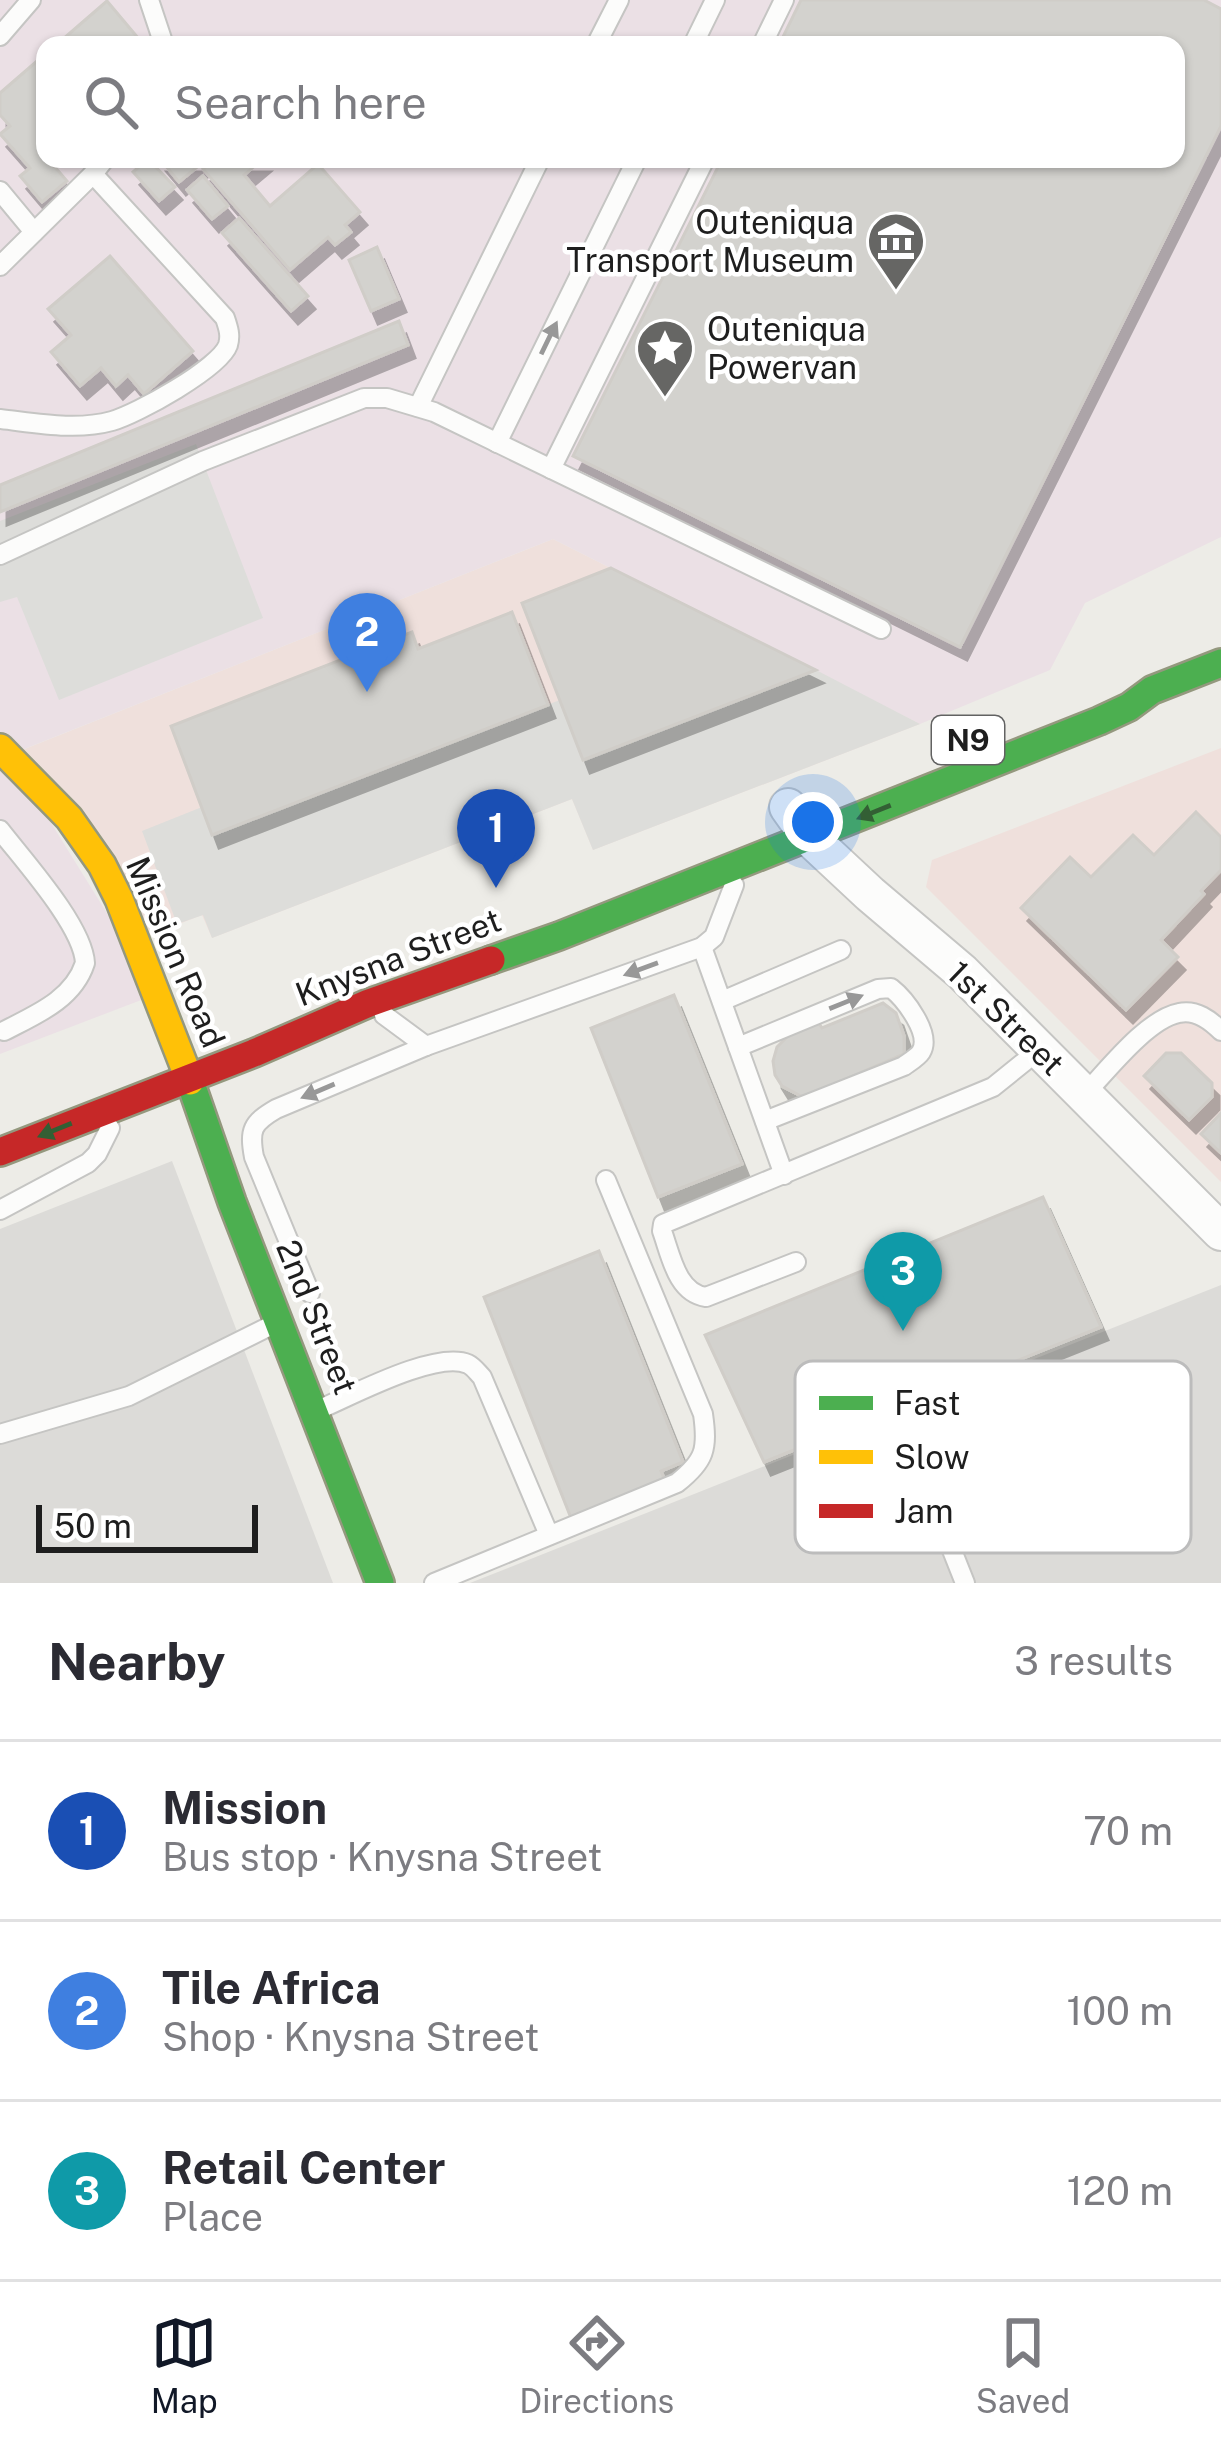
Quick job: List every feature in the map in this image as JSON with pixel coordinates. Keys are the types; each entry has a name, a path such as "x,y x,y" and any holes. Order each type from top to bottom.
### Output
{"main road":[{"name":"Knysna Street","path":"1062,708 1152,690 1221,663"},
{"name":"Knysna Street","path":"0,1153 368,1003 559,936 1099,722 1152,690"},
{"name":"Mission Road","path":"0,748 69,818 102,865 188,1078"},
{"name":"2nd Street","path":"188,1078 380,1583"}],"street":[{"name":"1st Street","path":"788,808 810,838 962,973 1221,1232"}],"lane":[{"path":"0,36 31,0"},
{"path":"149,0 161,36"},
{"path":"601,36 619,0"},
{"path":"697,36 715,0"},
{"path":"766,36 784,0"},
{"path":"0,266 97,168"},
{"path":"0,419 73,426 113,421 218,361 227,348 225,318 101,168"},
{"path":"418,407 536,168"},
{"path":"497,443 633,168"},
{"path":"551,469 701,168"},
{"path":"0,191 34,232"},
{"path":"0,555 203,461 364,398 387,398 434,412 881,629"},
{"path":"0,830 80,940 85,963 72,986 52,1006 4,1031"},
{"path":"310,1293 254,1156 251,1140 261,1118 426,1046 709,943 742,863"},
{"path":"702,946 784,1175"},
{"path":"722,1001 841,950"},
{"path":"738,1047 878,989 891,988 910,1006 923,1041 921,1052 904,1066 765,1121"},
{"path":"368,1003 426,1046"},
{"path":"1084,1095 1158,1022 1178,1012 1209,1019 1221,1031"},
{"path":"796,1262 698,1297 683,1284 662,1232 665,1222 993,1087 1039,1050"},
{"path":"0,1210 88,1163 108,1137 116,1106"},
{"path":"434,1583 677,1483 696,1468 707,1438 703,1414 606,1180"},
{"path":"0,1434 129,1396 280,1321"},
{"path":"315,1412 405,1371 445,1362 472,1366 482,1377 549,1535"},
{"path":"953,1553 965,1583"}],"shaded area":[{"path":"0,0 1221,0 1221,537 1085,603 1050,670 920,724 553,539 9,755 157,994 0,1054"},
{"path":"196,444 263,618 59,700 17,597 0,602 0,521"},
{"path":"553,539 920,724 593,850 572,799 212,938 202,915 136,941 7,756"},
{"path":"816,670 920,724 593,850 572,799 212,938 203,915 177,924 142,831 202,807 213,834 560,700 583,760"},
{"path":"1221,748 1221,1182 926,887 932,860"},
{"path":"172,1161 333,1583 0,1583 0,1229"},
{"path":"1221,1285 1221,1583 470,1583 795,1454 795,1553 1191,1553 1191,1361 1029,1361"}],"building":[{"name":"Outeniqua Transport Museum","path":"801,0 1204,0 1221,9 1221,126 960,647 573,456 717,168 1185,168 1185,36 783,36"},
{"path":"107,1 136,36 66,36"},
{"path":"36,62 36,168 56,168 67,181 42,202 20,176 30,168 0,134 10,126 0,115 0,93"},
{"path":"157,168 175,187 159,201 133,172"},
{"path":"167,168 196,168 179,182"},
{"path":"252,168 244,175 270,206 313,168 322,168 360,212 345,225 351,232 335,245 328,237 290,270 203,169"},
{"path":"203,176 228,206 212,219 187,190"},
{"path":"239,218 308,296 291,311 222,233"},
{"path":"377,247 399,299 371,311 349,260"},
{"path":"110,256 193,351 144,394 128,375 116,386 101,368 80,386 51,352 71,335 48,309"},
{"path":"399,321 408,345 0,512 0,485"},
{"path":"611,568 816,670 583,760 522,603"},
{"path":"512,612 548,705 212,835 171,726 412,632 418,649"},
{"path":"1196,812 1221,837 1221,870 1161,940 1178,957 1126,1010 1021,908 1070,857 1091,877 1133,835 1154,855"},
{"path":"674,995 742,1164 658,1197 591,1028"},
{"path":"883,1003 896,1013 904,1054 809,1095 782,1086 773,1061 777,1047 789,1035 818,1022 822,1028"},
{"path":"1166,1053 1181,1053 1212,1083 1212,1097 1189,1120 1144,1076"},
{"path":"1221,1113 1221,1153 1201,1134"},
{"path":"1043,1197 1101,1327 1016,1361 795,1361 795,1450 764,1462 705,1335"},
{"path":"599,1251 683,1462 661,1471 665,1481 571,1518 484,1297"}],"traffic: fast":[{"path":"491,960 1099,721 1152,690 1221,663"},
{"path":"190,1081 380,1583"}],"traffic: slow":[{"path":"0,748 69,818 102,865 190,1081"}],"traffic: jam":[{"path":"0,1152 369,1003 491,960"}],"place":[{"name":"Outeniqua Transport Museum","path":"896,292"},
{"name":"Outeniqua Powervan","path":"665,399"},
{"name":"Tile Africa","path":"367,692"},
{"name":"Mission","path":"496,888"},
{"name":"Retail Center","path":"903,1331"}]}
